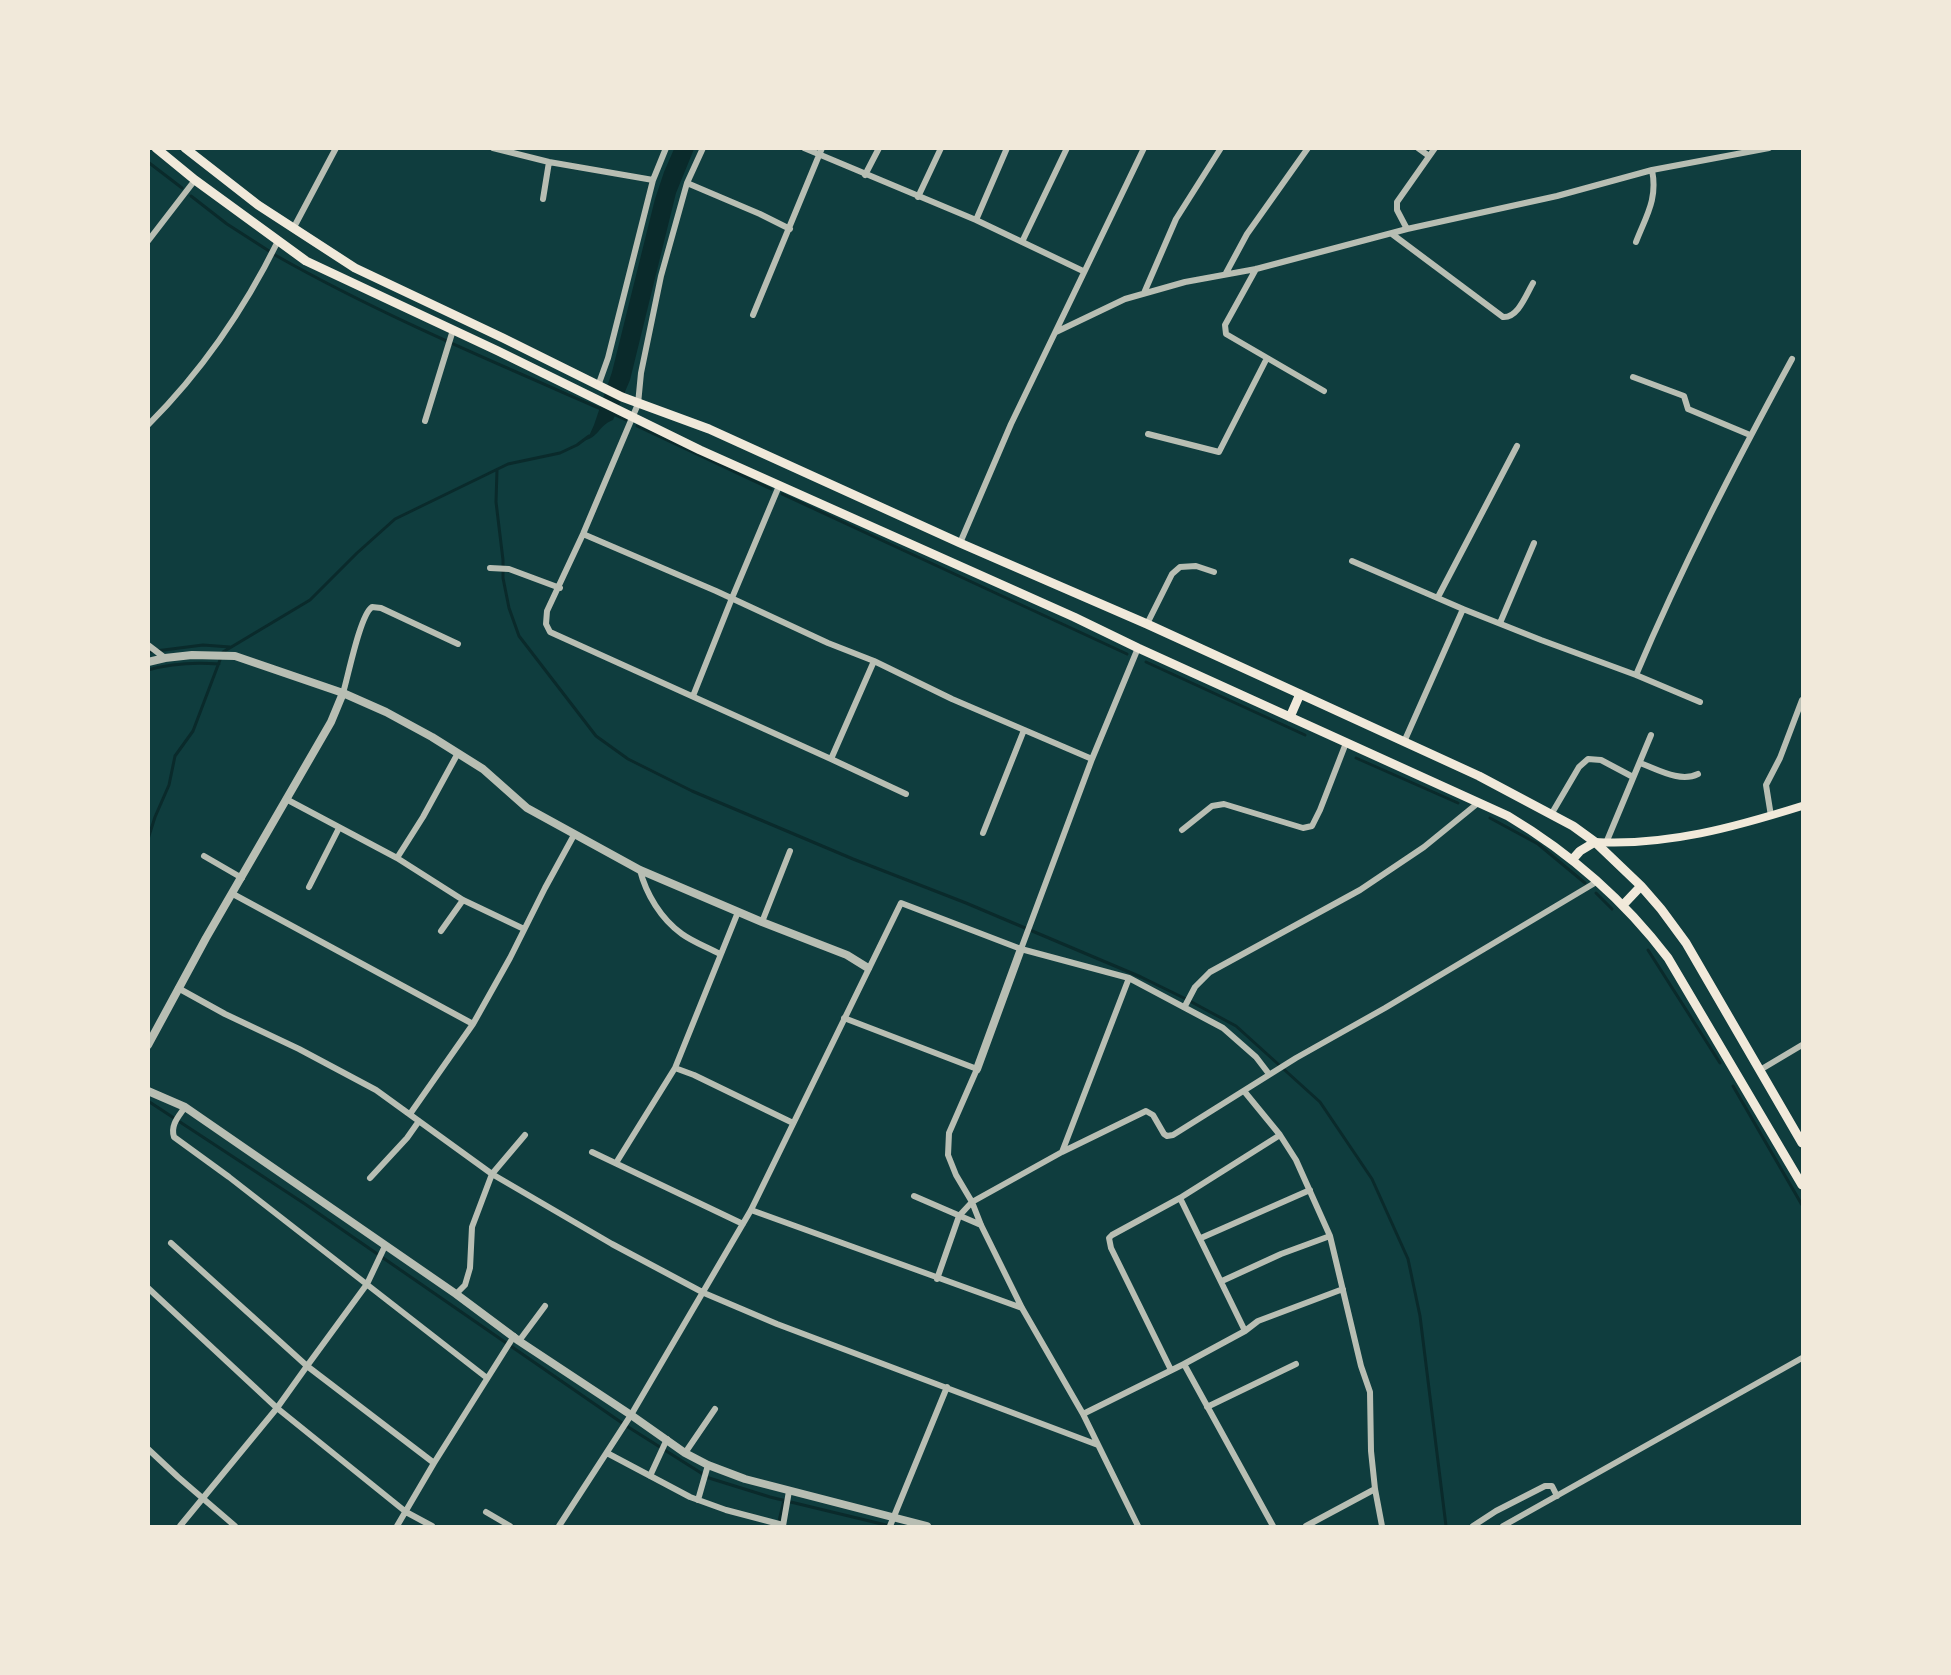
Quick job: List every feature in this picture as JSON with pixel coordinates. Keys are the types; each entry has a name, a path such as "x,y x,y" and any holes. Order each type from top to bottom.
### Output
{"highway":[{"path":"156,148 195,180 306,261 634,416 700,450 1074,616 1138,648 1508,816 1535,832 1598,881 1649,933 1685,985 1803,1185"},
{"path":"185,148 292,229 355,268 622,398 709,429 960,543 1147,624 1479,776 1552,813 1595,842 1641,886 1661,909 1686,943 1803,1143"},
{"path":"498,351 503,339"},
{"path":"1290,717 1300,694"},
{"path":"1572,860 1580,851 1595,842"},
{"path":"1623,904 1641,886"}],"main road":[{"path":"1595,842 1658,841 1714,831 1803,806"}],"street":[{"path":"292,229 336,148"},
{"path":"493,148 549,162 653,180"},
{"path":"602,388 653,180 666,148"},
{"path":"703,148 687,183 659,286 641,373 638,404 560,588 546,615 546,624 550,632 906,794"},
{"path":"804,148 821,152 865,175 976,220 1083,271"},
{"path":"865,175 879,148"},
{"path":"918,197 941,148"},
{"path":"976,220 1007,148"},
{"path":"1022,242 1067,148"},
{"path":"960,543 1011,424 1144,148"},
{"path":"1144,293 1176,219 1221,148"},
{"path":"1226,273 1253,225 1308,148"},
{"path":"1418,148 1429,156"},
{"path":"1407,229 1397,210 1397,202 1435,148"},
{"path":"1056,332 1125,299 1144,293 1226,273 1256,269 1407,229 1557,196 1652,170 1769,148"},
{"path":"753,315 821,152"},
{"path":"543,199 549,162"},
{"path":"1636,242 1654,198 1655,183 1652,170"},
{"path":"148,241 195,180"},
{"path":"687,183 760,214 790,230"},
{"path":"1392,234 1503,317 1514,315 1533,283"},
{"path":"148,425 165,408 220,339 260,277 278,241"},
{"path":"1256,269 1225,325 1224,332 1324,391"},
{"path":"425,421 453,330"},
{"path":"1148,434 1219,453 1267,358"},
{"path":"1636,675 1677,582 1750,435 1792,359"},
{"path":"1633,377 1684,396 1688,409 1750,435"},
{"path":"1438,597 1517,446"},
{"path":"693,696 779,486"},
{"path":"583,534 1092,759"},
{"path":"1500,623 1534,543"},
{"path":"1352,561 1463,609 1700,702"},
{"path":"1147,624 1172,574 1180,567 1197,566 1214,572"},
{"path":"490,568 509,568 560,588"},
{"path":"148,1045 178,988 331,722 344,693 366,612 372,608 381,608 458,644"},
{"path":"1404,742 1463,609"},
{"path":"148,645 165,658"},
{"path":"1138,648 1092,759 977,1069 949,1133 947,1147 956,1175 972,1202 1022,1308 1083,1414 1138,1527"},
{"path":"148,662 208,654 235,656 344,693 432,736 483,769 527,808 640,870 847,955 868,968"},
{"path":"831,759 874,661"},
{"path":"1771,816 1766,784 1780,758 1803,700"},
{"path":"982,833 1024,730"},
{"path":"1606,843 1651,735"},
{"path":"1182,830 1212,806 1224,804 1303,828 1312,826 1346,743"},
{"path":"397,858 423,817 458,753"},
{"path":"1552,813 1579,767 1587,759 1602,760 1633,777"},
{"path":"1640,763 1683,778 1691,778 1698,774"},
{"path":"286,799 397,858 463,900 524,929"},
{"path":"1186,1004 1203,977 1210,972 1360,890 1424,847 1478,803"},
{"path":"309,887 339,828"},
{"path":"410,1114 473,1024 574,835"},
{"path":"762,922 790,851"},
{"path":"204,856 242,878"},
{"path":"640,870 645,890 674,927 720,954"},
{"path":"937,1279 959,1215 972,1202 1062,1152 1146,1111 1153,1114 1164,1134 1173,1135 1269,1074 1598,881"},
{"path":"233,894 473,1024"},
{"path":"441,931 463,900"},
{"path":"559,1527 631,1415 751,1210 901,903 1021,949 1129,978 1186,1004 1242,1042 1269,1074"},
{"path":"616,1163 675,1068 738,912"},
{"path":"1062,1152 1129,978"},
{"path":"178,988 366,1085 492,1174 612,1244 704,1293 777,1324 1098,1445"},
{"path":"844,1018 977,1069"},
{"path":"1760,1070 1803,1045"},
{"path":"675,1068 793,1123"},
{"path":"148,1091 185,1107 516,1338 667,1438 685,1453 708,1465 745,1479 893,1516 927,1527"},
{"path":"1244,1091 1280,1135 1296,1160 1330,1236 1361,1366 1370,1392 1371,1451 1382,1527"},
{"path":"185,1107 175,1123 172,1134 174,1137 229,1177 487,1378"},
{"path":"370,1178 419,1121"},
{"path":"456,1294 465,1285 470,1268 472,1227 492,1174 525,1135"},
{"path":"1171,1370 1109,1243 1109,1238 1180,1198 1280,1135"},
{"path":"592,1152 742,1224"},
{"path":"1201,1238 1310,1190"},
{"path":"914,1196 981,1225"},
{"path":"1180,1198 1245,1331"},
{"path":"751,1210 1022,1308"},
{"path":"1222,1281 1281,1254 1330,1236"},
{"path":"171,1243 308,1366 434,1463"},
{"path":"180,1527 277,1408 308,1366 367,1284 384,1246"},
{"path":"148,1288 277,1408 406,1512 432,1527"},
{"path":"1083,1414 1184,1364 1245,1331 1258,1321 1343,1289"},
{"path":"397,1527 487,1378 516,1338 545,1306"},
{"path":"1503,1527 1803,1358"},
{"path":"1184,1364 1273,1527"},
{"path":"1207,1407 1296,1364"},
{"path":"890,1527 947,1387"},
{"path":"685,1453 715,1409"},
{"path":"650,1476 667,1438"},
{"path":"148,1449 178,1478 236,1527"},
{"path":"607,1453 698,1500 783,1526 789,1491"},
{"path":"698,1500 708,1465"},
{"path":"1473,1527 1496,1511 1545,1486 1552,1486 1557,1496"},
{"path":"1306,1527 1375,1489"},
{"path":"486,1512 510,1527"}],"water":[{"path":"674,149 694,149 676,193 630,380 613,420 604,425 596,435 582,441 589,436 594,425 612,372 655,199"}],"waterway":[{"path":"148,162 182,188"},
{"path":"191,196 227,224 269,251"},
{"path":"275,255 395,317 601,409"},
{"path":"613,414 626,420"},
{"path":"637,426 771,489"},
{"path":"148,839 169,785 175,756 193,731 223,652 310,600 395,519 508,464 560,453 589,436"},
{"path":"497,470 496,502 503,578 509,608 519,636 596,736 628,759 692,791 853,859 966,903 1141,977 1186,999 1236,1026 1320,1102 1372,1179 1408,1259 1420,1316 1446,1526"},
{"path":"782,494 1127,654"},
{"path":"148,652 203,645 230,647"},
{"path":"1146,662 1305,735"},
{"path":"148,670 183,664 219,664"},
{"path":"1356,758 1458,803"},
{"path":"1490,818 1538,844 1585,883"},
{"path":"1596,893 1612,909"},
{"path":"1648,950 1720,1063"},
{"path":"1733,1086 1802,1205"},
{"path":"148,1101 305,1204 625,1425 709,1478 770,1497 890,1526"},
{"path":"778,1525 784,1500"}]}
